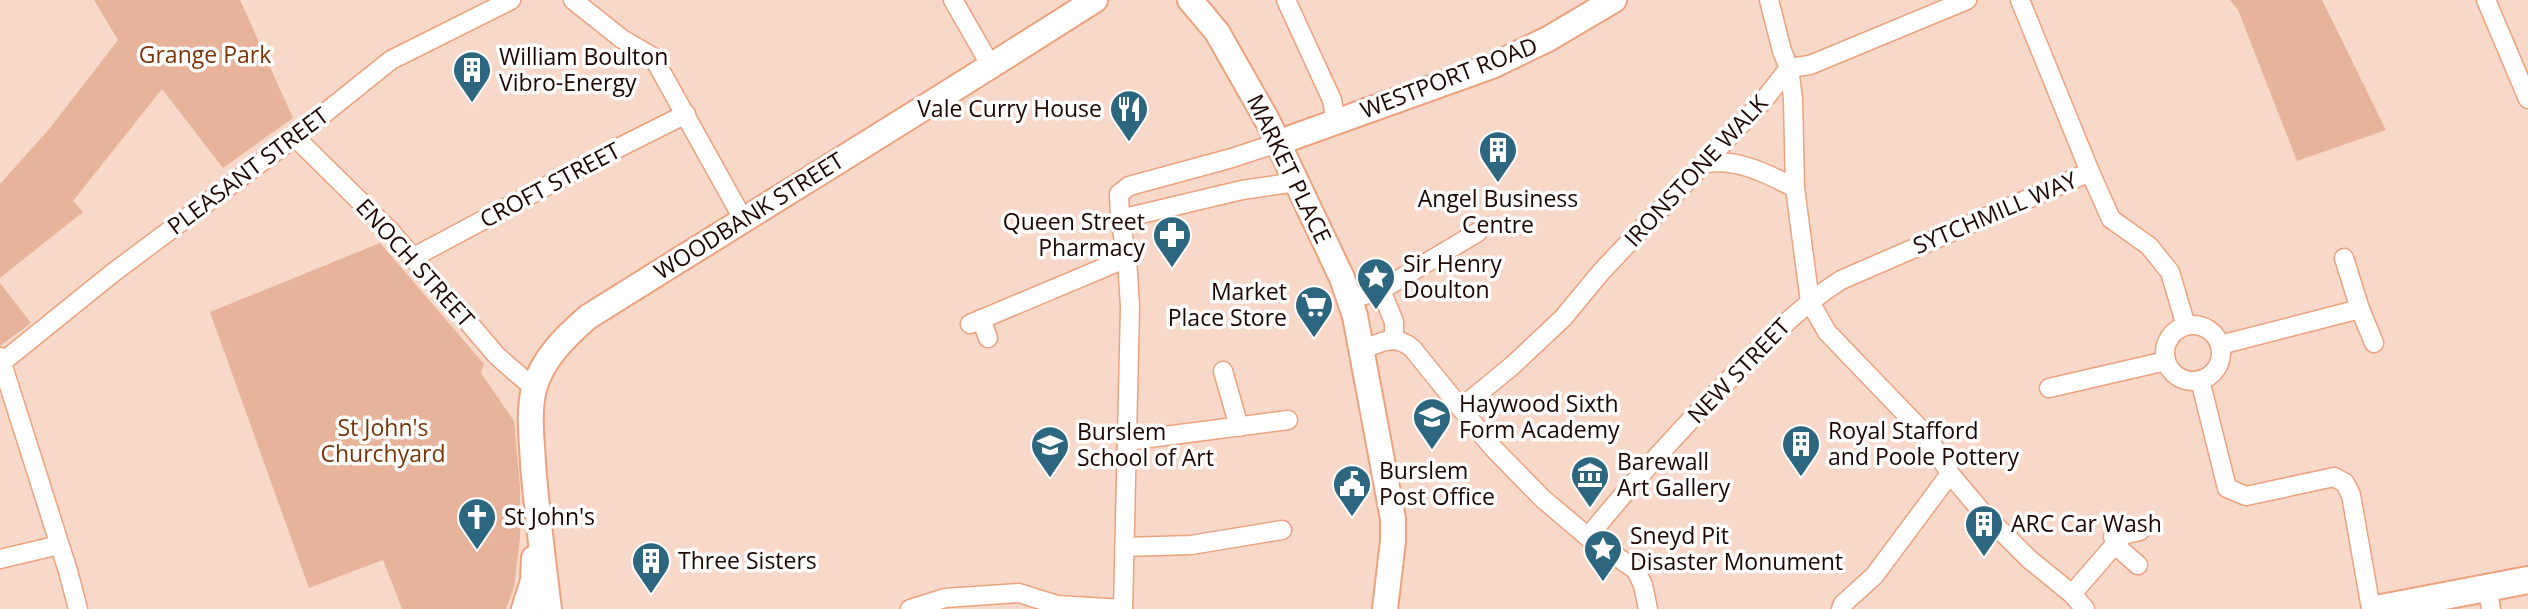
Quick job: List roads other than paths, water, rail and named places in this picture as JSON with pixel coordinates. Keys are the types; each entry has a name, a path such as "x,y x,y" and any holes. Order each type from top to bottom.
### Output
{"main road":[{"name":"WOODBANK STREET","path":"537,516 531,429 535,388 551,355 572,331 588,317 1095,0"},
{"name":"MARKET PLACE","path":"1190,0 1217,32 1267,120 1342,278 1362,350 1393,519 1385,609"},
{"name":"WESTPORT ROAD","path":"1277,143 1492,66 1548,39 1614,0"},
{"path":"523,609 533,581 537,516"},
{"path":"537,516 549,609"},
{"path":"2373,609 2489,598 2528,580"}],"street":[{"name":"PLEASANT STREET","path":"1,361 114,272 295,137 391,60 511,0"},
{"path":"573,0 622,39 653,57 743,219"},
{"path":"953,0 992,66"},
{"path":"1286,0 1332,100 1336,122"},
{"path":"1769,0 1789,68 1793,99 1795,188 1810,302 1827,332 1927,436 1950,474 1983,513 2085,609"},
{"path":"1789,68 1810,65 1967,0"},
{"name":"SYTCHMILL WAY","path":"1810,302 1841,280 2090,172 2020,0"},
{"path":"2486,0 2528,99"},
{"name":"IRONSTONE WALK","path":"1462,407 1513,365 1563,318 1587,288 1607,277 1789,68"},
{"name":"CROFT STREET","path":"414,257 686,114"},
{"name":"ENOCH STREET","path":"295,137 414,257 497,356 535,388"},
{"path":"910,609 945,598 1123,609 1130,307 1119,194 1129,186 1221,162 1277,143"},
{"path":"1706,163 1738,163 1795,188"},
{"path":"2090,172 2112,219 2149,246 2170,272 2186,326"},
{"path":"1120,219 1242,190 1296,182"},
{"path":"1349,300 1381,290 1478,232"},
{"path":"988,338 976,322 1127,258"},
{"path":"2344,258 2374,343"},
{"path":"1381,290 1394,322 1394,339"},
{"name":"NEW STREET","path":"1588,537 1681,430 1782,324 1810,302"},
{"path":"2220,345 2360,309"},
{"path":"2186,326 2202,326 2211,331 2220,345 2220,360 2216,369 2200,380 2177,377 2165,361 2167,341 2172,333 2186,326"},
{"path":"1362,350 1394,339 1404,341 1412,348 1493,448 1543,499 1588,537 1636,570 1643,585 1648,609"},
{"path":"1,361 78,609"},
{"path":"2049,388 2165,361"},
{"path":"1223,371 1239,427"},
{"path":"2200,380 2227,488 2246,496 2334,477 2345,483 2351,495 2373,609"},
{"path":"1126,441 1288,420"},
{"path":"1841,609 1843,604 1874,576 1950,474"},
{"path":"1124,547 1191,545 1282,530"},
{"path":"2072,594 2122,537 2138,565"},
{"path":"0,559 60,545"}],"place":[{"name":"William Boulton Vibro-Energy","path":"472,104"},
{"name":"Vale Curry House","path":"1129,143"},
{"name":"Angel Business Centre","path":"1498,184"},
{"name":"Queen Street Pharmacy","path":"1172,269"},
{"name":"Sir Henry Doulton","path":"1376,311"},
{"name":"Market Place Store","path":"1314,339"},
{"name":"Haywood Sixth Form Academy","path":"1432,451"},
{"name":"Royal Stafford and Poole Pottery","path":"1801,478"},
{"name":"Burslem School of Art","path":"1050,479"},
{"name":"Barewall Art Gallery","path":"1590,509"},
{"name":"Burslem Post Office","path":"1352,518"},
{"name":"St John's","path":"477,551"},
{"name":"ARC Car Wash","path":"1984,558"},
{"name":"Sneyd Pit Disaster Monument","path":"1603,583"},
{"name":"Three Sisters","path":"651,595"}],"park label":[{"name":"Grange Park","path":"205,55"},
{"name":"St John's Churchyard","path":"383,441"}]}
